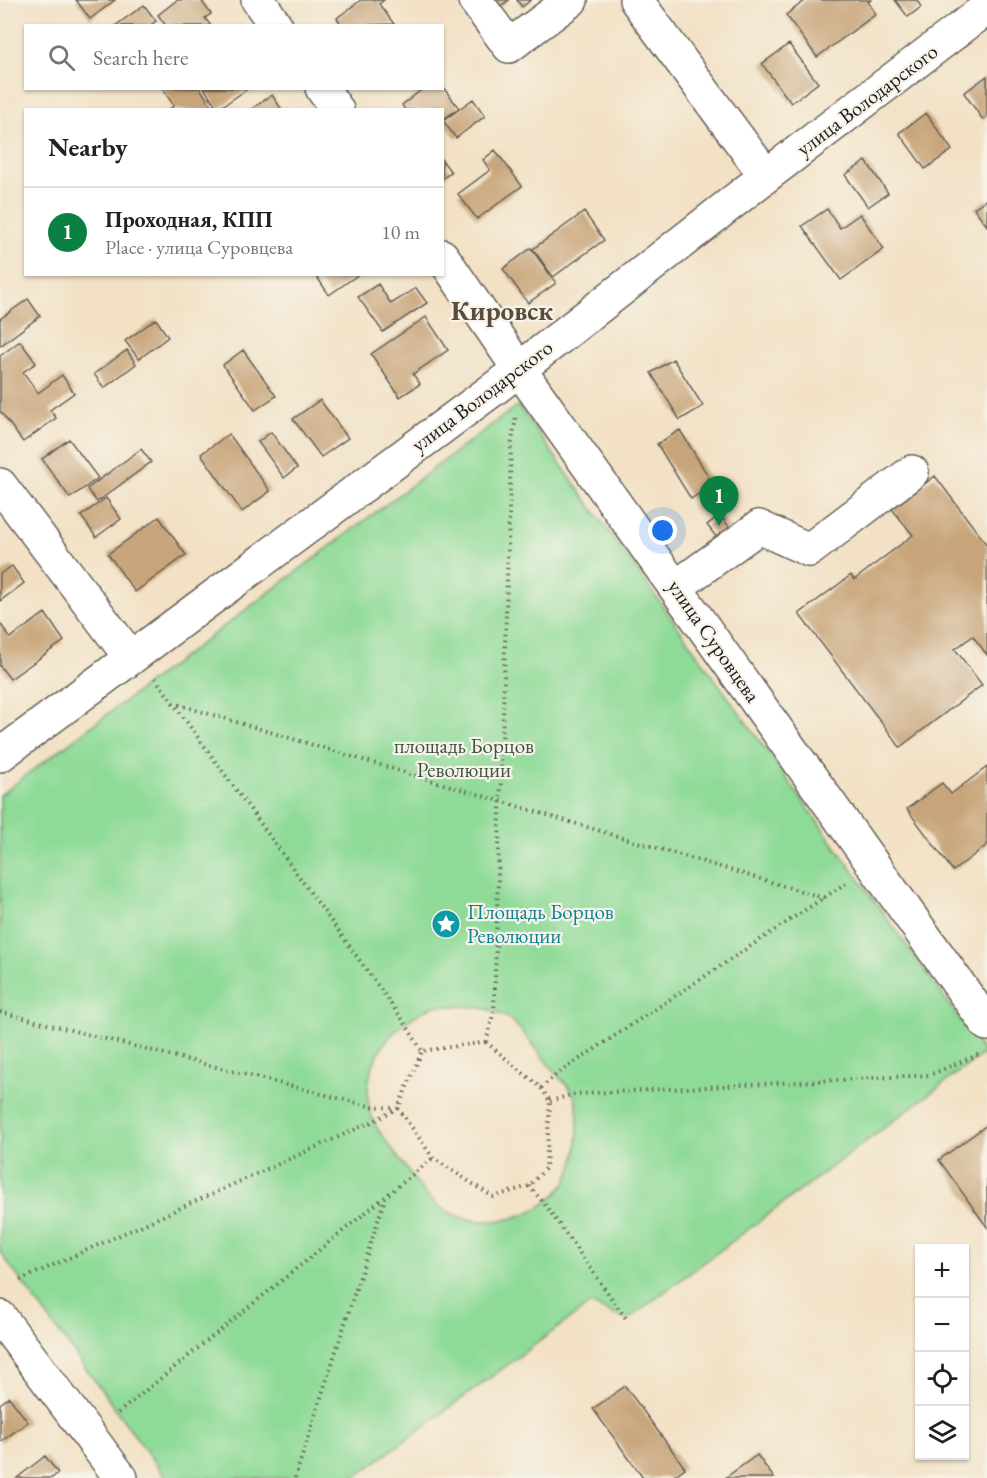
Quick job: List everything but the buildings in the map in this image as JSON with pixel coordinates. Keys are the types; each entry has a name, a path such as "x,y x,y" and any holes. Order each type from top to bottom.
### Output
{"street":[{"path":"258,0 275,24"},
{"path":"475,0 508,46 571,0"},
{"path":"636,0 766,176"},
{"name":"улица Володарского","path":"0,755 509,377 766,176 987,8"},
{"path":"323,90 336,108"},
{"name":"улица Суровцева","path":"444,260 509,377 676,587 986,1039"},
{"path":"676,587 759,527 808,550 912,472"},
{"path":"0,485 134,656"},
{"path":"0,1317 121,1478"}],"path":[{"path":"486,1042 494,1011 511,447 518,405 509,377"},
{"path":"134,656 173,703 405,1023 422,1051"},
{"path":"173,703 824,898"},
{"path":"541,1088 557,1074 856,876"},
{"path":"0,1012 369,1106 398,1108"},
{"path":"550,1101 574,1094 929,1076 986,1039"},
{"path":"398,1108 432,1158 492,1197 529,1186 546,1168 550,1101 541,1088 486,1042 422,1051"},
{"path":"20,1280 374,1121 398,1108 422,1051"},
{"path":"118,1413 432,1158"},
{"path":"529,1186 544,1203 627,1320"},
{"path":"295,1478 385,1197"}],"green space":[{"name":"площадь Борцов Революции","path":"518,405 984,1053 627,1320 590,1304 354,1478 166,1478 0,1252 0,795","holes":["433,1006 481,1008 508,1018 526,1036 576,1099 578,1129 575,1158 570,1174 555,1195 527,1213 494,1221 477,1221 445,1210 420,1187 374,1122 368,1094 372,1067 378,1054 395,1031"]}],"place":[{"name":"Проходная, КПП","path":"719,526"},
{"name":"Площадь Борцов Революции","path":"446,924"}],"district":[{"name":"Кировск","path":"502,311"}]}
